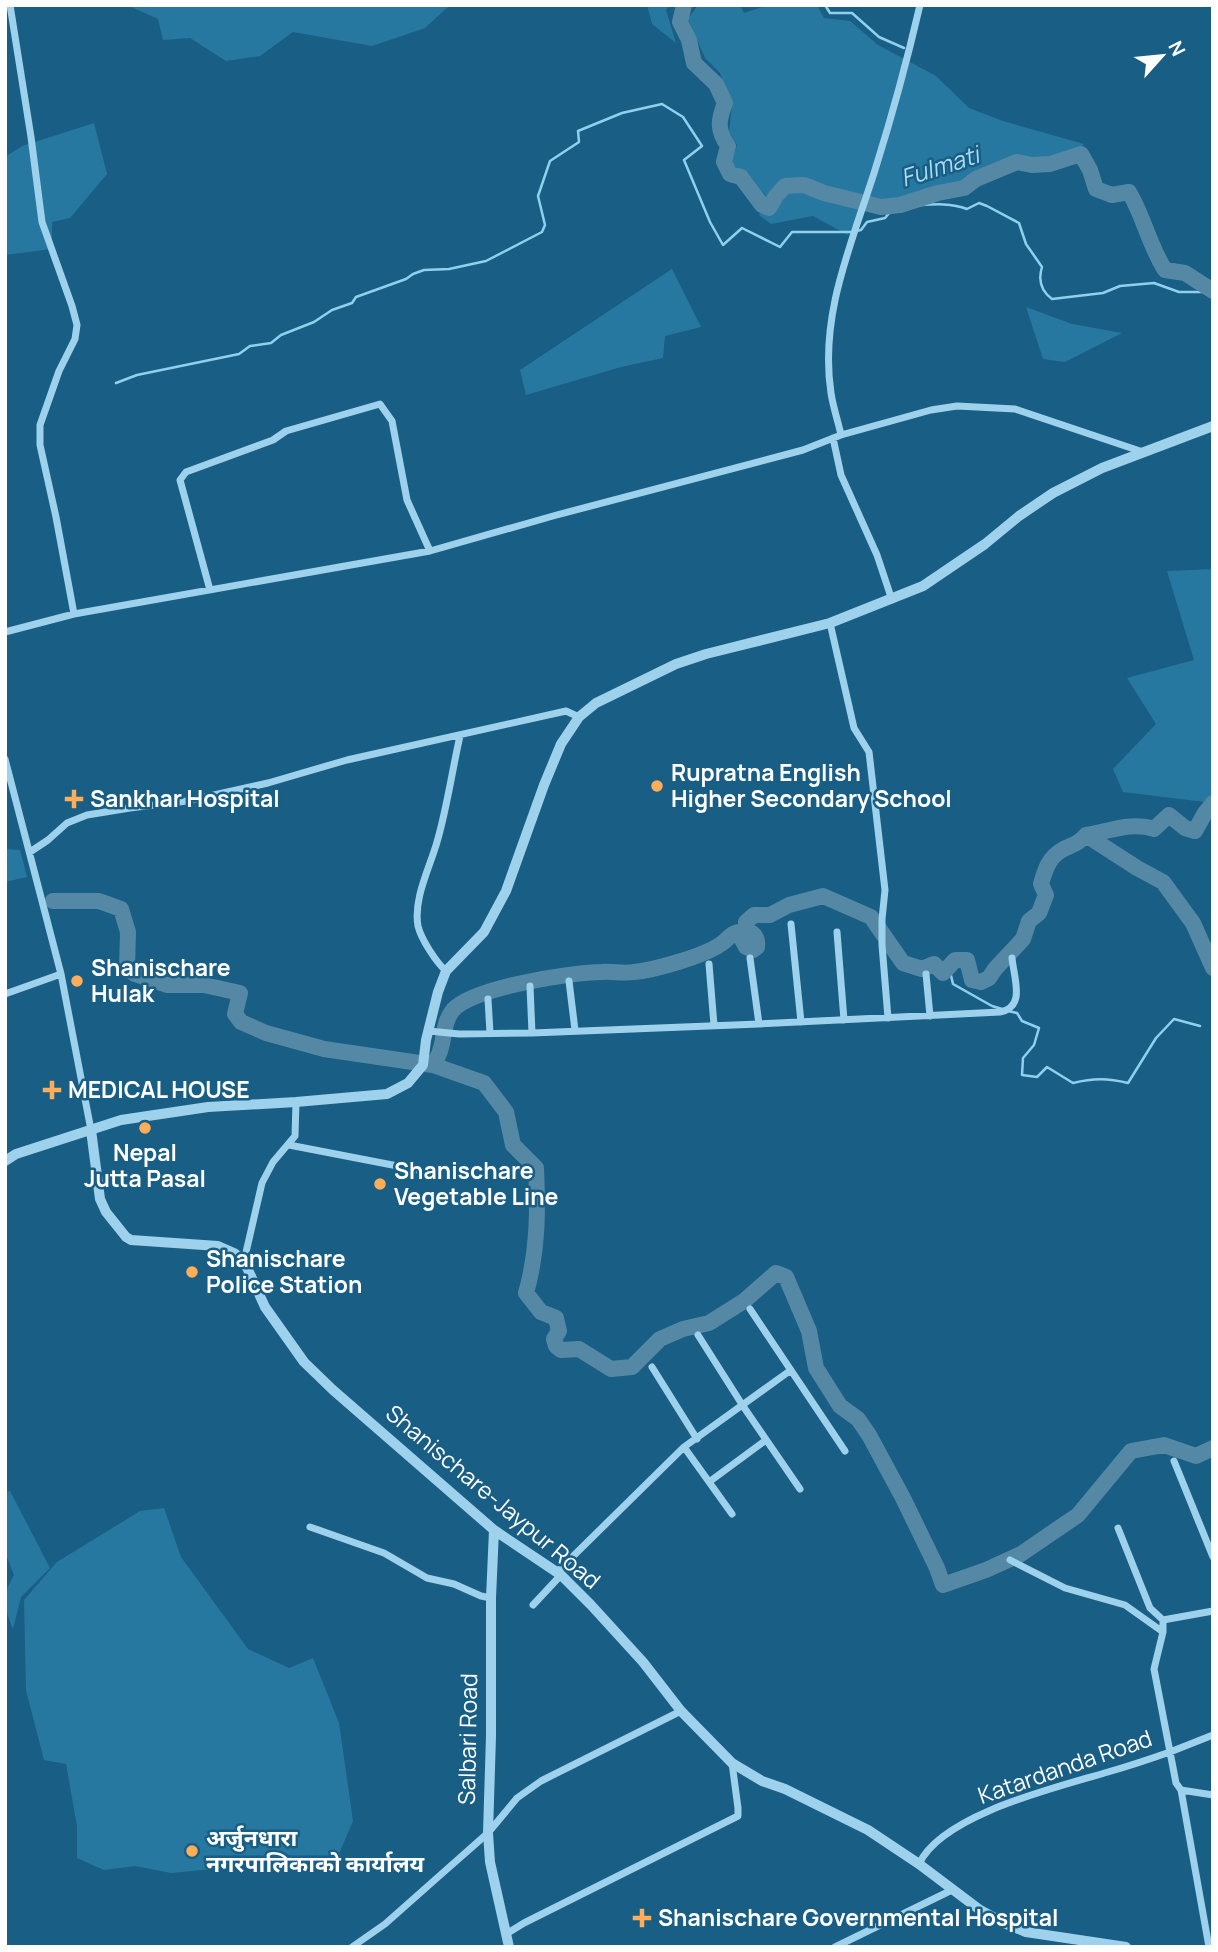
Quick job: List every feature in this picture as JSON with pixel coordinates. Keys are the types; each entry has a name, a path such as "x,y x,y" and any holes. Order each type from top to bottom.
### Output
{"street":[{"path":"10,5 42,222 77,325 75,339 59,371 40,425 40,445 74,614"},
{"path":"841,435 831,393 828,346 832,305 879,156 920,5"},
{"path":"210,590 180,480 186,472 273,440 286,431 380,404 391,421 407,500 430,551"},
{"path":"5,632 74,614 430,551 803,450 841,435 931,410 957,406 1015,410 1144,452"},
{"path":"5,1161 11,1154 121,1120 208,1107 387,1094 397,1090 408,1083 423,1065 438,992 446,971 484,932 506,891 561,744 579,717 596,704 676,664 830,623 923,586 1053,493 1102,468 1213,426"},
{"path":"833,438 841,475 877,555 892,600"},
{"path":"830,623 854,728 869,752 885,890 882,945 888,1018"},
{"path":"30,852 67,823 87,815 187,801 268,783 347,760 566,711 579,717"},
{"path":"446,971 439,965 418,928 417,916 421,888 438,842 460,736"},
{"path":"5,759 61,974 91,1130 100,1199 106,1212 126,1237 131,1240 218,1246 244,1261 262,1183 273,1161 295,1136 296,1102"},
{"path":"791,924 801,1022"},
{"path":"837,932 844,1020"},
{"path":"750,958 759,1024"},
{"path":"429,1031 490,1033 759,1024 1008,1010 1014,1006 1017,998 1012,958"},
{"path":"709,964 713,1025"},
{"path":"5,994 61,974"},
{"path":"926,974 930,1016"},
{"path":"569,981 575,1030"},
{"path":"530,986 532,1032"},
{"path":"488,999 490,1033"},
{"path":"289,1145 439,1174"},
{"name":"Shanischare-Jaypur Road","path":"244,1261 265,1307 304,1362 494,1530 559,1574 591,1605 643,1662 681,1711 732,1763 762,1781 785,1789 868,1830 980,1910 1004,1923 1026,1932 1126,1947"},
{"path":"750,1310 845,1451"},
{"path":"698,1335 800,1489"},
{"path":"652,1367 697,1439"},
{"path":"533,1605 559,1574 684,1447 791,1370"},
{"path":"709,1482 766,1440"},
{"path":"684,1447 732,1514"},
{"path":"1174,1461 1213,1557"},
{"path":"310,1527 384,1553 427,1578 454,1584 491,1598"},
{"path":"1118,1528 1150,1608 1163,1620 1163,1632 1154,1669 1170,1752 1213,1735"},
{"name":"Salbari Road","path":"494,1530 488,1833 490,1861 509,1947"},
{"path":"1010,1560 1065,1588 1125,1605 1163,1632"},
{"path":"1163,1620 1213,1611"},
{"path":"352,1947 385,1924 488,1833 517,1798 541,1781 681,1711"},
{"name":"Katardanda Road","path":"919,1864 923,1854 948,1832 988,1810 1170,1752 1176,1783 1181,1790 1209,1947"},
{"path":"506,1934 738,1816 732,1763"},
{"path":"1181,1790 1213,1795"},
{"path":"835,1947 953,1890"}],"shaded area":[{"path":"127,5 450,5 425,28 372,46 293,32 260,56 226,61 190,38 163,40 158,19"},
{"path":"647,5 669,5 666,10 676,43 652,24"},
{"path":"698,5 740,5 744,13 769,5 817,5 824,18 850,21 878,45 936,76 969,108 1003,121 1084,144 1074,156 1050,164 1017,162 961,196 879,204 867,200 848,235 813,216 771,224 759,215 766,196 747,172 736,168 732,161 737,145 729,132 732,105 720,73 705,58 688,19"},
{"path":"94,123 107,174 70,218 52,222 52,249 5,255 5,157 22,146"},
{"path":"672,269 701,327 665,336 663,358 621,367 526,395 520,370"},
{"path":"1026,307 1072,324 1122,333 1065,362 1043,359"},
{"path":"1213,569 1213,803 1123,792 1113,769 1156,724 1127,678 1194,660 1167,571"},
{"path":"5,849 20,850 27,877 5,882"},
{"path":"10,1491 50,1568 21,1597 13,1629 5,1602 14,1575 5,1552 5,1492"},
{"path":"164,1508 181,1557 248,1649 289,1668 313,1658 339,1723 353,1821 338,1856 320,1857 274,1868 243,1866 171,1873 135,1866 104,1870 77,1858 77,1826 66,1764 44,1760 26,1690 24,1600 57,1562 140,1511"}],"waterway":[{"name":"Fulmati","path":"684,5 680,22 689,40 694,63 716,84 725,103 720,125 728,146 724,162 730,174 741,177 762,205 769,208 785,186 804,185 824,193 881,207 900,205 964,188 976,179 1017,162 1050,164 1081,154 1096,189 1112,195 1129,192 1165,270 1185,273 1213,291"},
{"path":"745,5 750,5"},
{"path":"825,5 830,13 852,13 879,37 904,48"},
{"path":"116,383 137,375 239,354 250,346 271,343 281,335 352,303 356,297 413,274 486,261 542,232 545,225 538,196 550,161 579,142 578,131 622,113 662,104 683,117 702,146 684,160 710,222 723,245 742,228 780,247 792,232 861,230 867,222 885,218 895,206 940,204 967,209 979,203 1019,223 1026,244 1042,267 1040,276 1043,289 1052,299 1103,293 1120,286 1154,283 1179,292 1213,292"},
{"path":"433,1065 453,1010 480,995 501,988 568,975 630,973 679,962 721,944 738,932 746,947 753,950 757,947 757,941 747,930 746,922 754,915 770,915 789,905 823,896 871,917 903,963 922,969 934,964 943,973 955,960 967,960 972,980 981,982 989,978 1023,939 1029,921 1039,913 1046,895 1041,884 1054,856 1086,835 1137,826 1154,829 1169,815 1185,828 1195,831 1213,803"},
{"path":"1086,835 1163,882 1193,923 1213,968"},
{"path":"53,901 99,901 121,909 128,932 127,968 135,974 167,985 204,985 240,993 235,1014 241,1022 266,1033 324,1049 433,1065 484,1083 506,1112 513,1145 536,1168 536,1231 526,1293 541,1312 556,1318 559,1331 554,1339 561,1350 579,1349 611,1369 632,1367 660,1339 683,1329 709,1323 744,1301 776,1273 786,1277 809,1331 816,1368 840,1406 858,1419 869,1435 903,1498 943,1585 1021,1554 1078,1515 1131,1451 1164,1445 1196,1456 1213,1448"},
{"path":"949,967 953,984 1002,1009"},
{"path":"1008,1011 1017,1013 1022,1021 1039,1028 1034,1045 1023,1058 1022,1075 1037,1077 1047,1067 1073,1083 1100,1079 1128,1083 1156,1038 1174,1019 1200,1026"}],"place":[{"name":"Rupratna English Higher Secondary School","path":"657,786"},
{"name":"Sankhar Hospital","path":"74,799"},
{"name":"Shanischare Hulak","path":"77,981"},
{"name":"MEDICAL HOUSE","path":"52,1090"},
{"name":"Nepal Jutta Pasal","path":"145,1128"},
{"name":"Shanischare Vegetable Line","path":"380,1184"},
{"name":"Shanischare Police Station","path":"192,1272"},
{"name":"अर्जुनधारा नगरपालिकाको कार्यालय","path":"192,1851"},
{"name":"Shanischare Governmental Hospital","path":"642,1918"}]}
